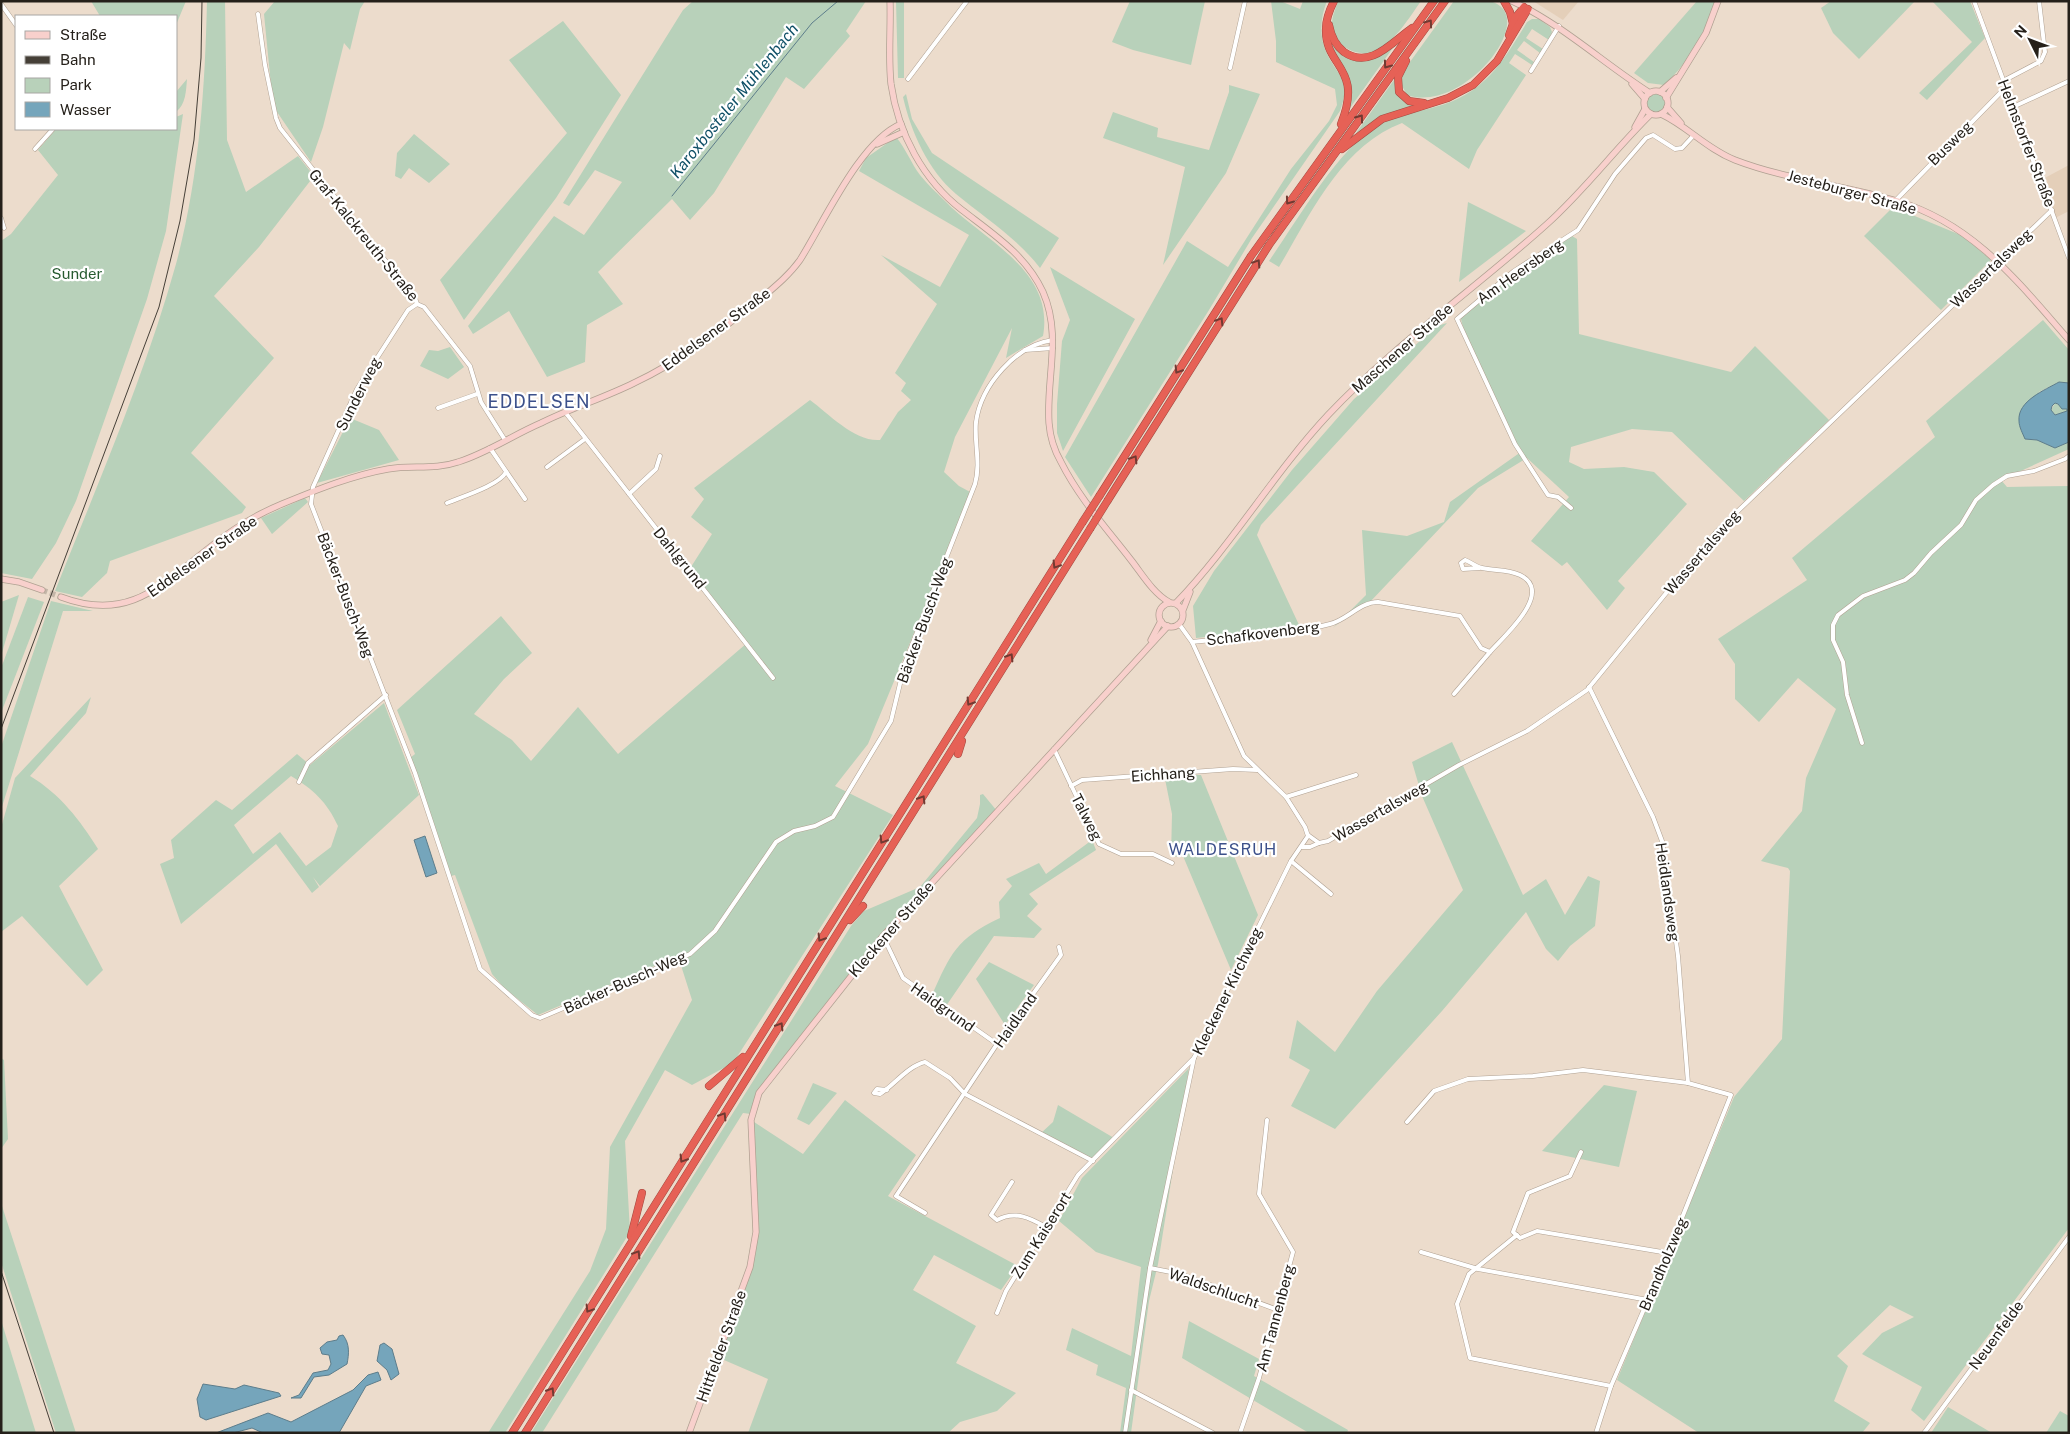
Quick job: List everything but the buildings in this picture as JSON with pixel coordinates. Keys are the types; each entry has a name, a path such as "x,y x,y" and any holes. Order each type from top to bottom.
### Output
{"highway":[{"path":"1334,1 1326,28 1328,44 1344,73 1350,91 1347,106 1336,136"},
{"path":"512,1433 1251,256 1434,1"},
{"path":"525,1433 1260,260 1445,1"},
{"path":"1504,1 1510,12 1513,24"},
{"path":"1332,157 1376,122 1458,94 1480,79 1497,61 1526,8"},
{"path":"1508,41 1513,24 1526,8"},
{"path":"1329,15 1330,29 1335,43 1345,52 1357,57 1378,54 1416,26"},
{"path":"1413,46 1398,77 1398,87 1402,95 1409,101 1430,104"},
{"path":"958,754 966,728"},
{"path":"840,929 864,906"},
{"path":"709,1086 734,1067 755,1044"},
{"path":"624,1253 634,1229 642,1193"}],"street":[{"path":"890,1 891,84 904,132 920,164 940,189 957,206 1010,247 1031,270 1048,307 1054,340 1049,410 1051,436 1057,454 1080,494 1153,588 1169,602 1176,603 1183,610 1184,616 1179,624 1168,626 1161,621 1159,614 1161,607 1153,588"},
{"path":"908,79 968,1"},
{"path":"1230,68 1245,1"},
{"path":"1512,1 1559,26 1627,78 1650,92 1660,92 1685,69"},
{"path":"1666,98 1706,33 1718,1"},
{"name":"Helmstorfer Straße","path":"1974,1 2069,258"},
{"path":"2003,81 2041,61 2044,57 2039,1"},
{"path":"1,4 15,24"},
{"name":"Graf-Kalckreuth-Straße","path":"258,14 265,65 276,118 280,128 415,298 417,304 424,307 470,366 475,378 477,394 505,440"},
{"path":"1531,71 1559,26"},
{"path":"1627,78 1645,99"},
{"path":"2013,107 2069,81"},
{"name":"Busweg","path":"1896,200 2006,87"},
{"path":"1650,92 1645,99 1645,109 1651,114 1661,114 1667,107 1666,98 1660,92"},
{"name":"Jesteburger Straße","path":"1667,107 1694,135 1723,154 1759,168 1896,200 1951,224 1968,234 1998,261 2069,340"},
{"name":"Maschener Straße","path":"1631,133 1645,109"},
{"name":"Maschener Straße","path":"1176,603 1195,584 1290,459 1346,397 1387,358 1549,222 1581,191 1631,133 1651,114"},
{"name":"Jesteburger Straße","path":"1661,114 1686,128"},
{"name":"Eddelsener Straße","path":"61,598 80,604 100,607 117,606 138,600 156,590 240,526 280,505 311,493 388,469 447,465 490,448 565,412 633,384 655,372 692,349 774,287 799,261 854,170 888,131 901,124"},
{"path":"35,149 52,130"},
{"name":"Eddelsener Straße","path":"875,145 904,132"},
{"name":"Am Heersberg","path":"1571,508 1558,497 1548,495 1515,444 1457,319 1514,271 1578,230 1615,174 1646,138 1653,135 1675,149 1682,148 1694,135"},
{"name":"Wassertalsweg","path":"1302,848 1328,841 1400,802 1459,765 1527,732 1589,687 1716,532 2052,210"},
{"path":"1,218 4,228"},
{"name":"Sunderweg","path":"311,493 365,375 408,310 417,304"},
{"name":"Bäcker-Busch-Weg","path":"311,493 311,504 415,773 480,969 532,1015 540,1018 551,1015 690,954 715,931 776,842 794,831 815,826 833,817 886,731 895,711 905,663 975,484 978,460 976,423 979,408 1007,363 1032,345 1054,340"},
{"path":"1023,351 1054,348"},
{"path":"438,408 477,394"},
{"name":"Dahlgrund","path":"565,412 773,678"},
{"path":"547,467 585,439"},
{"path":"490,448 525,499"},
{"path":"629,494 656,469 660,456"},
{"path":"1862,743 1847,695 1843,662 1833,640 1833,624 1838,615 1864,596 1904,580 1914,573 1931,553 1961,525 1976,500 1993,484 2007,476 2034,470 2065,460 2069,456"},
{"path":"447,503 490,485 504,476 506,472"},
{"path":"1454,694 1529,607 1532,596 1531,588 1522,576 1507,570 1480,568"},
{"path":"1,579 19,582 42,590"},
{"name":"Maschener Straße","path":"1183,610 1195,584"},
{"path":"1161,607 1169,602"},
{"name":"Schafkovenberg","path":"1192,642 1305,630 1333,623 1370,602 1378,602 1460,616 1481,648 1490,652"},
{"name":"Kleckener Straße","path":"1146,650 1161,621"},
{"path":"1179,624 1192,642 1244,756 1286,797 1308,835"},
{"name":"Kleckener Straße","path":"752,1259 756,1232 751,1120 756,1100 764,1085 883,936 1168,626"},
{"name":"Heidlandsweg","path":"1589,687 1653,817 1662,841 1678,956 1688,1082"},
{"path":"298,782 308,763 386,695"},
{"name":"Talweg","path":"1054,749 1099,844 1121,854 1153,854 1172,863"},
{"name":"Eichhang","path":"1071,786 1082,780 1233,768 1257,770"},
{"path":"1286,797 1356,775"},
{"name":"Wassertalsweg","path":"1308,835 1319,843"},
{"name":"Kleckener Kirchweg","path":"1125,1433 1150,1268 1194,1058 1291,861 1302,848 1308,835"},
{"path":"1291,861 1331,894"},
{"name":"Haidgrund","path":"883,936 903,978 997,1044"},
{"name":"Haidland","path":"926,1213 896,1196 997,1044 1061,955 1059,947"},
{"name":"Zum Kaiserort","path":"997,1313 1006,1291 1078,1175 1194,1058"},
{"path":"887,1090 918,1063 925,1062 950,1078 965,1094 1093,1162"},
{"path":"1407,1122 1434,1091 1450,1084 1468,1080 1533,1076 1583,1070 1688,1082"},
{"name":"Brandholzweg","path":"1596,1433 1611,1386 1668,1253 1731,1095 1688,1082"},
{"name":"Am Tannenberg","path":"1240,1433 1259,1378 1293,1252 1259,1194 1267,1120"},
{"path":"1581,1152 1570,1176 1528,1193 1512,1232 1520,1238 1537,1231 1668,1253"},
{"path":"1012,1182 991,1215 997,1220 1003,1217 1026,1216 1046,1227"},
{"path":"1517,1236 1470,1274 1457,1304 1470,1358 1611,1386"},
{"name":"Neuenfelde","path":"1924,1433 2069,1238"},
{"path":"1421,1252 1478,1269 1648,1300"},
{"name":"Hittfelder Straße","path":"689,1433 752,1259"},
{"name":"Waldschlucht","path":"1150,1268 1181,1274 1278,1310"},
{"path":"1131,1390 1213,1433"}],"shaded area":[{"path":"1533,1 1579,1 1563,20"},
{"path":"2069,165 2069,211 2055,218 2041,180"}],"green space":[{"path":"91,1 186,1 178,20 178,15 99,15"},
{"path":"207,1 225,1 227,140 246,192 298,156 314,176 259,247 214,296 274,358 191,453 246,507 242,513 110,561 107,573 82,597 55,591 135,388 176,264 190,199 199,134 205,67"},
{"path":"275,1 365,1 360,9 350,50 344,43 323,127 311,162 273,106 264,14"},
{"path":"693,1 866,1 846,31 850,36 804,89 786,77 714,193 690,220 672,199 598,272 623,304 587,325 585,362 547,377 509,311 473,334 468,326 554,216 584,235 622,182 595,170 569,206 563,203 683,10"},
{"path":"896,1 904,1 904,78 898,78"},
{"path":"1130,1 1205,1 1191,65 1133,50 1112,42"},
{"path":"1271,1 1280,1 1300,9 1303,1 1327,1 1323,14 1322,34 1324,48 1340,75 1344,86 1340,111 1252,238 1091,497 1065,457 1187,241 1228,267 1291,169 1329,121 1337,105 1335,89 1276,62 1276,41"},
{"path":"1338,1 1421,1 1402,28 1390,41 1370,53 1362,53 1347,49 1333,32 1332,24"},
{"path":"1454,1 1489,1 1503,9 1507,24 1502,41 1490,60 1473,77 1452,90 1429,97 1407,95 1401,84 1402,73"},
{"path":"1697,1 1716,1 1689,57 1673,76 1664,85 1648,83 1634,73"},
{"path":"1831,1 1915,1 1859,59 1833,33 1821,8"},
{"path":"1932,1 1970,1 1985,38 1927,100 1919,93 1972,42"},
{"path":"1532,19 1539,19 1550,27 1552,32 1549,40 1532,29 1526,38 1543,49 1540,53 1524,41 1517,50 1534,62 1532,65 1515,54 1509,63 1526,75 1477,150 1469,169 1402,123 1380,134 1361,148 1344,165 1315,205 1279,267 1269,261 1333,168 1363,136 1391,118 1435,107 1467,94 1490,75 1509,51 1527,22"},
{"path":"563,21 621,95 556,198 464,320 440,280 567,133 509,60"},
{"path":"1329,29 1331,36 1356,59 1395,45 1350,108 1350,83 1331,45"},
{"path":"187,79 184,101 178,110 178,90"},
{"path":"1394,80 1396,88 1416,105 1356,133"},
{"path":"1229,85 1260,94 1226,173 1163,265 1185,167 1103,138 1113,112 1158,128 1157,137 1209,150 1229,92"},
{"path":"906,94 912,119 932,153 1059,238 1040,268 1021,247 956,194 937,174 916,137 906,110 903,97"},
{"path":"1656,94 1662,97 1665,103 1662,109 1656,112 1650,109 1647,103 1650,97"},
{"name":"Sunder","path":"183,114 166,231 147,299 76,501 56,543 32,579 1,573 1,241 11,234 58,175 38,150 55,130 178,130 178,116"},
{"path":"414,134 450,164 429,183 409,168 401,179 395,176 397,153"},
{"path":"896,137 929,185 960,215 1012,258 1027,274 1038,292 1044,313 1043,336 1006,358 1012,328 955,437 944,472 959,486 972,493 868,744 835,786 893,815 733,1063 692,1085 665,1070 625,1141 630,1232 505,1433 488,1433 590,1271 606,1229 610,1147 692,1000 678,956 538,1015 505,989 492,974 455,875 451,876 410,758 415,754 397,710 501,616 532,653 504,679 474,714 512,740 531,761 578,707 618,754 747,643 689,570 712,534 691,517 704,499 694,488 810,400 852,432 861,437 880,440 898,412 911,400 901,391 906,383 895,373 937,304 881,255 940,287 969,235 859,171 866,158"},
{"path":"1468,202 1526,231 1459,282"},
{"path":"1893,207 1963,236 1991,260 1941,310 1864,236"},
{"path":"1572,236 1577,239 1579,334 1731,372 1755,346 1829,420 1744,501 1672,432 1632,429 1571,447 1569,462 1584,469 1624,467 1654,472 1687,504 1618,581 1625,588 1607,610 1567,562 1562,566 1531,541 1569,497 1527,458 1478,488 1370,602 1351,613 1333,628 1366,595 1362,530 1407,536 1444,522 1450,502 1518,454 1518,446 1476,358 1461,317 1516,271"},
{"path":"1050,267 1135,319 1063,451 1057,433 1057,404 1062,341 1070,320"},
{"path":"2043,320 2069,350 2069,383 2059,382 2039,392 2025,439 2037,440 2055,448 2069,442 2069,449 2001,480 2007,487 2069,486 2069,1228 1924,1421 1911,1410 1922,1387 1862,1354 1882,1333 1914,1317 1890,1305 1837,1356 1848,1366 1834,1401 1870,1423 1862,1433 1699,1433 1617,1380 1734,1097 1782,1039 1790,871 1788,868 1761,861 1802,811 1806,778 1836,709 1798,678 1759,722 1735,699 1735,664 1718,639 1807,580 1792,558 1935,437 1926,421"},
{"path":"1447,323 1261,525 1257,535 1300,627 1196,638 1193,606 1214,571 1292,470 1354,399 1437,326"},
{"path":"450,347 464,367 448,379 420,366 429,350 438,351"},
{"path":"2055,403 2067,409 2067,411 2055,415 2051,410"},
{"path":"350,418 379,430 399,460 317,483"},
{"path":"305,498 308,502 272,534 261,518"},
{"path":"19,595 1,656 1,602"},
{"path":"28,597 44,602 1,713 1,668"},
{"path":"51,601 93,611 63,611 1,810 1,747"},
{"path":"91,697 86,713 30,776 60,799 84,828 98,849 59,886 103,970 87,986 22,916 1,932 1,828 15,778"},
{"path":"384,703 419,795 320,886 313,877 319,887 312,893 276,844 181,924 160,864 174,858 171,840 216,800 232,810 297,754 310,765","holes":["291,776 313,791 334,817 338,826 331,847 306,866 280,832 253,854 234,825"]},
{"path":"1452,742 1523,895 1546,879 1565,915 1588,876 1600,881 1595,926 1570,946 1558,961 1546,949 1526,912 1442,1011 1335,1129 1291,1106 1310,1070 1289,1058 1297,1020 1335,1052 1377,991 1463,890 1422,796 1412,762"},
{"path":"1164,774 1201,775 1258,915 1231,970 1183,856 1171,857 1172,814"},
{"path":"983,794 997,811 882,936 764,1084 751,1114 743,1113 542,1433 531,1433 851,926 864,911 920,887 977,818 980,795"},
{"path":"1092,840 1096,850 1029,894 1038,904 1027,916 1042,929 1034,938 994,936 946,1006 932,995 944,968 964,941 973,933 1000,918 999,902 1012,886 1006,879 1039,863 1046,874"},
{"path":"989,962 1034,985 1005,1025 976,979"},
{"path":"1,1058 4,1060 8,1139 1,1149"},
{"path":"1189,1068 1158,1264 1149,1301 1131,1433 1120,1433 1126,1388 1096,1375 1098,1365 1066,1350 1072,1328 1131,1356 1141,1267 1096,1252 1059,1221 1082,1178"},
{"path":"813,1083 837,1093 809,1125 797,1119"},
{"path":"1604,1085 1637,1091 1619,1167 1542,1151"},
{"path":"845,1100 916,1155 888,1196 1018,1266 1001,1290 934,1255 913,1290 976,1326 956,1363 1016,1393 997,1411 960,1422 948,1433 748,1433 768,1379 717,1357 755,1250 751,1120 803,1154"},
{"path":"1058,1105 1114,1138 1093,1161 1040,1134 1053,1122"},
{"path":"1,1203 76,1433 56,1433 1,1262"},
{"path":"1,1320 36,1433 1,1433"},
{"path":"1189,1321 1259,1359 1254,1376 1348,1430 1347,1433 1309,1433 1182,1358"},
{"path":"1948,1407 1992,1433 1931,1433"},
{"path":"2060,1411 2069,1416 2069,1433 2046,1433"}],"water":[{"path":"2059,382 2069,383 2069,442 2055,448 2037,440 2025,439 2019,421 2022,408 2033,397","holes":["2055,403 2062,409 2067,409 2067,411 2055,415 2051,410 2052,406"]},
{"path":"425,836 437,873 426,877 414,840"},
{"path":"343,1335 348,1349 347,1364 329,1375 314,1377 301,1398 291,1398 299,1395 313,1373 328,1370 331,1364 329,1355 322,1354 320,1348 327,1342 337,1340 339,1336"},
{"path":"384,1343 392,1349 399,1374 391,1380 387,1370 377,1361 380,1345"},
{"path":"378,1372 381,1380 366,1386 339,1433 263,1433 252,1428 233,1433 216,1433 268,1413 291,1422 353,1390 368,1375"},
{"path":"203,1384 235,1389 244,1385 279,1393 281,1396 206,1420 200,1417 197,1399"}],"waterway":[{"name":"Karoxbosteler Mühlenbach","path":"672,196 812,23 838,1"}],"tunnel":[{"path":"42,590 61,597"}],"railway":[{"path":"1,729 159,307 180,221 194,140 201,58 202,1"},
{"path":"1,1271 54,1433"}],"district":[{"name":"EDDELSEN","path":"539,401"},
{"name":"WALDESRUH","path":"1223,849"}]}
